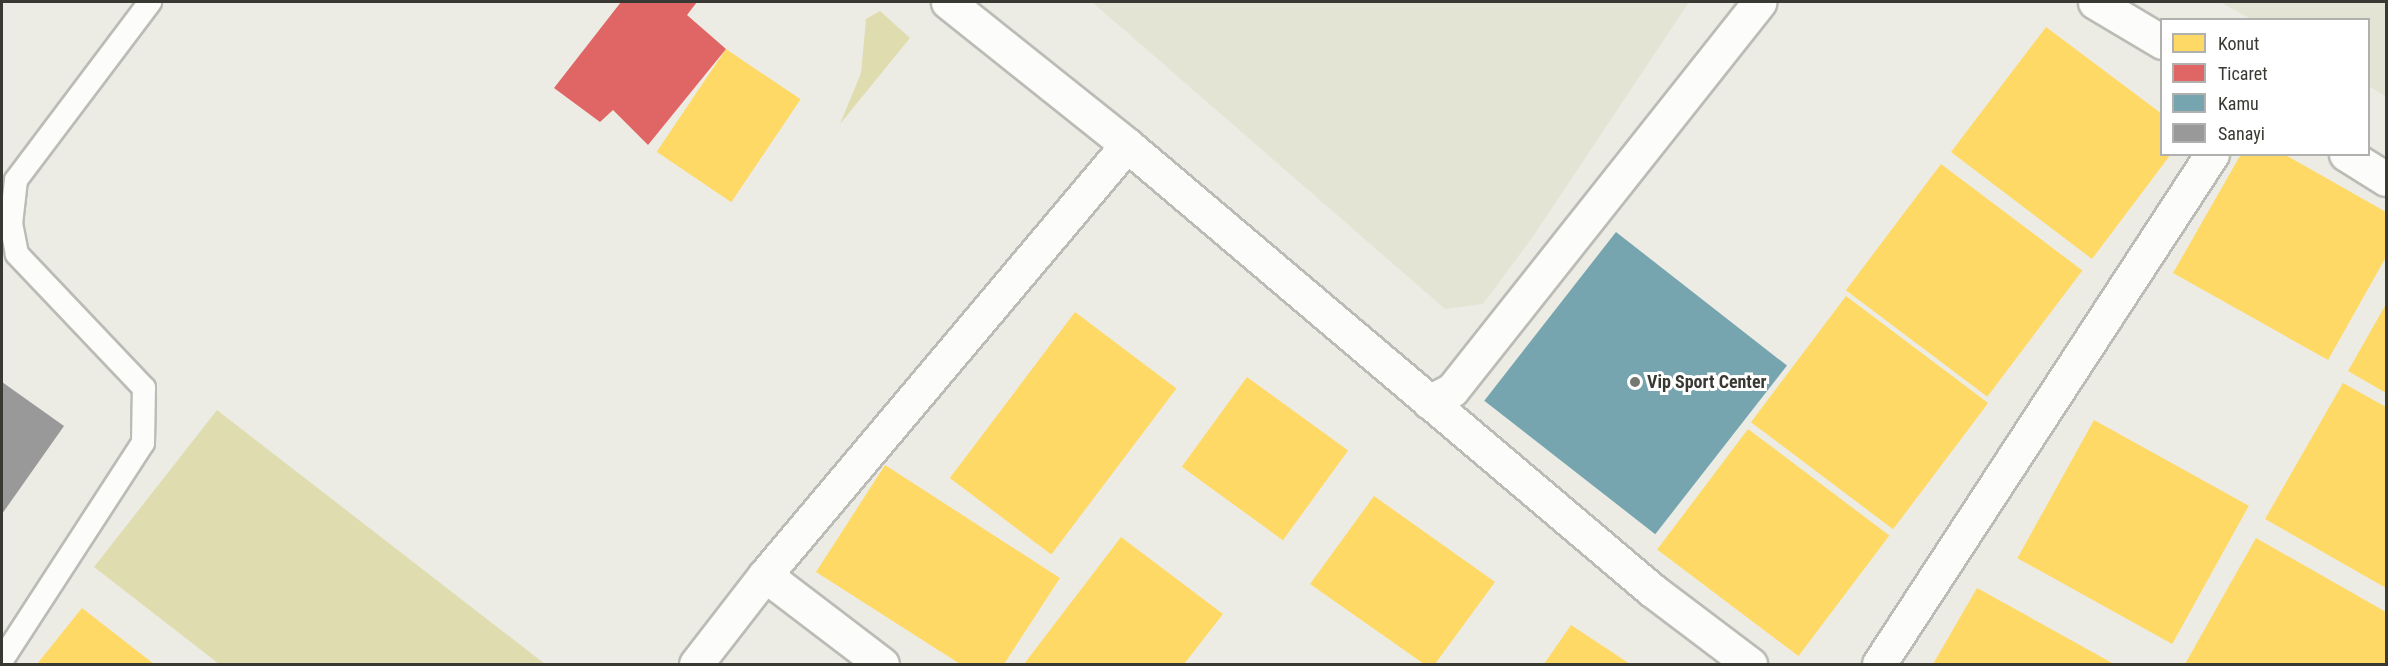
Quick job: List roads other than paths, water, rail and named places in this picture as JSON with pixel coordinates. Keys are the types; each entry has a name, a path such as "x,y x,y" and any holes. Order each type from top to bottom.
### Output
{"street":[{"path":"948,2 1128,145 1652,590 1750,664"},
{"path":"1429,402 1452,390 1759,2"},
{"path":"2096,2 2160,41"},
{"path":"696,664 765,575 1128,145"},
{"path":"1879,664 2211,156"},
{"path":"2349,156 2386,179"},
{"path":"765,575 882,664"}],"lane":[{"path":"2,660 143,443 144,388 17,255 11,224 16,180 150,2"}],"place":[{"name":"Vip Sport Center","path":"1635,382"}]}
